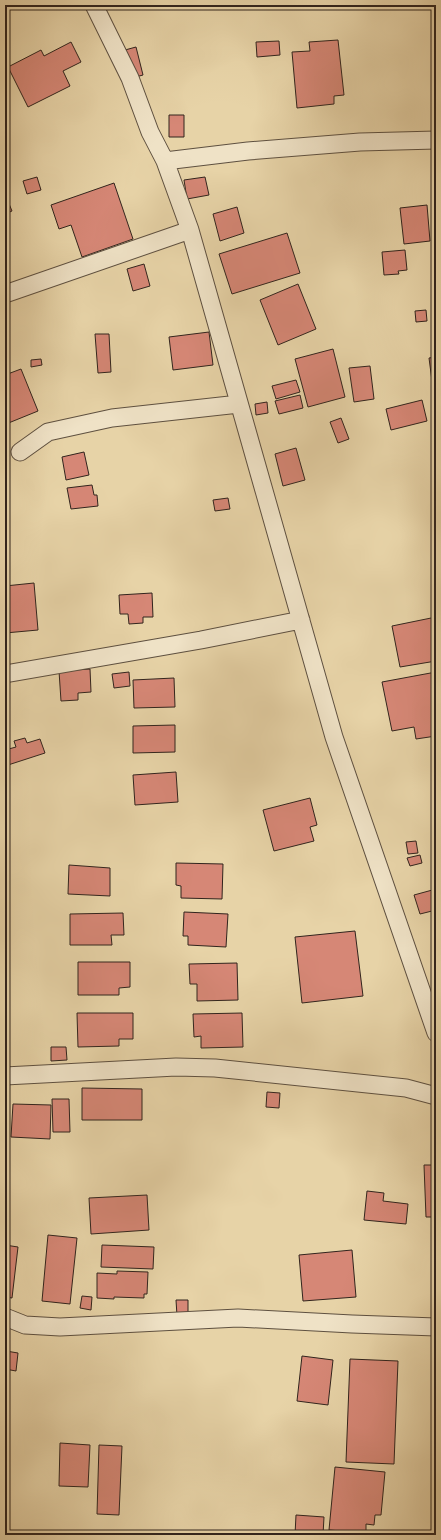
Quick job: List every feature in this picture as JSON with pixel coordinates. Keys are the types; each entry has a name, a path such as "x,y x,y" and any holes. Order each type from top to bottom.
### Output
{"street":[{"path":"94,5 130,78 150,132 165,161 190,230 334,737 436,1033"},
{"path":"165,161 248,151 360,142 436,140"},
{"path":"5,294 190,230"},
{"path":"20,452 48,432 112,418 239,404"},
{"path":"5,674 201,640 301,620"},
{"path":"5,1076 176,1067 215,1068 406,1088 436,1096"},
{"path":"5,1317 25,1325 60,1327 238,1318 436,1327"}],"building":[{"path":"338,40 344,95 334,96 334,104 297,108 292,52 310,51 309,42"},
{"path":"279,41 280,55 257,57 256,42"},
{"path":"71,42 81,62 63,71 70,86 28,107 8,67 41,50 44,56"},
{"path":"136,47 143,75 132,78 125,50"},
{"path":"169,115 184,115 184,137 169,137"},
{"path":"37,177 41,190 27,194 23,181"},
{"path":"205,177 209,195 187,199 184,180"},
{"path":"114,183 133,239 82,257 71,225 59,229 51,205"},
{"path":"5,194 12,211 5,214"},
{"path":"427,205 430,241 404,244 400,208"},
{"path":"237,207 244,233 220,241 213,214"},
{"path":"287,233 300,273 232,294 219,254"},
{"path":"405,250 407,270 398,271 399,274 384,275 382,252"},
{"path":"144,264 150,286 133,291 127,269"},
{"path":"298,284 316,329 278,345 260,300"},
{"path":"426,310 427,321 416,322 415,311"},
{"path":"209,332 213,365 173,370 169,337"},
{"path":"95,334 109,334 111,372 98,373"},
{"path":"333,349 345,397 308,407 295,359"},
{"path":"436,357 436,381 432,381 429,358"},
{"path":"41,359 42,365 31,367 31,360"},
{"path":"370,366 374,399 354,402 349,368"},
{"path":"21,369 38,411 6,424 5,375"},
{"path":"296,380 300,392 276,399 272,386"},
{"path":"300,395 303,408 279,414 275,401"},
{"path":"422,400 427,421 391,430 386,409"},
{"path":"267,402 268,413 256,415 255,404"},
{"path":"341,418 349,439 338,443 330,422"},
{"path":"296,448 305,480 283,486 275,454"},
{"path":"84,452 89,475 66,480 62,457"},
{"path":"92,485 94,495 97,495 98,506 71,509 67,488"},
{"path":"228,498 230,509 215,511 213,500"},
{"path":"34,583 38,630 5,633 5,586"},
{"path":"152,593 153,617 143,617 143,623 129,624 128,614 120,614 119,595"},
{"path":"436,617 436,661 400,667 392,626"},
{"path":"90,669 91,692 78,693 78,700 61,701 59,671"},
{"path":"129,672 130,686 114,688 112,674"},
{"path":"436,672 436,736 416,739 414,727 392,731 382,682"},
{"path":"174,678 175,707 134,708 133,680"},
{"path":"175,725 175,752 133,753 133,726"},
{"path":"25,738 27,743 40,739 45,753 8,765 5,750 16,747 14,741"},
{"path":"176,772 178,802 135,805 133,775"},
{"path":"310,798 317,825 310,827 314,841 274,851 263,810"},
{"path":"416,841 418,853 408,854 406,842"},
{"path":"420,855 422,863 410,866 407,858"},
{"path":"176,863 223,864 222,899 181,898 181,886 176,885"},
{"path":"69,865 110,868 110,896 68,894"},
{"path":"436,889 436,910 420,914 414,895"},
{"path":"184,912 228,914 226,947 188,945 188,936 183,936"},
{"path":"123,913 124,935 111,935 112,945 70,945 70,914"},
{"path":"355,931 363,996 302,1003 295,937"},
{"path":"78,962 130,962 130,987 119,988 119,995 78,995"},
{"path":"237,963 238,1000 197,1001 197,984 190,984 189,964"},
{"path":"77,1013 133,1013 133,1039 119,1039 119,1046 78,1047"},
{"path":"242,1013 243,1047 201,1048 201,1036 194,1037 193,1014"},
{"path":"51,1047 66,1047 67,1060 51,1061"},
{"path":"82,1088 142,1089 142,1120 82,1120"},
{"path":"267,1092 280,1093 279,1108 266,1107"},
{"path":"52,1099 69,1099 70,1132 53,1132"},
{"path":"13,1104 51,1105 50,1139 11,1137"},
{"path":"424,1165 436,1165 436,1217 426,1217"},
{"path":"367,1191 384,1193 383,1201 408,1204 406,1224 364,1220"},
{"path":"147,1195 149,1230 91,1234 89,1198"},
{"path":"48,1235 77,1238 70,1304 42,1301"},
{"path":"5,1245 18,1247 12,1298 5,1297"},
{"path":"102,1245 154,1247 153,1269 101,1267"},
{"path":"352,1250 356,1297 303,1301 299,1255"},
{"path":"117,1271 148,1272 147,1294 144,1294 144,1298 97,1298 97,1273 117,1274"},
{"path":"82,1296 92,1297 91,1310 80,1308"},
{"path":"176,1300 188,1300 188,1316 177,1316"},
{"path":"6,1351 18,1353 16,1371 5,1369"},
{"path":"302,1356 333,1360 328,1405 297,1401"},
{"path":"350,1359 398,1361 394,1464 346,1462"},
{"path":"60,1443 90,1445 88,1487 59,1486"},
{"path":"99,1445 122,1446 119,1515 97,1514"},
{"path":"335,1467 385,1472 381,1515 375,1515 374,1525 366,1524 366,1533 329,1530"},
{"path":"296,1515 324,1517 323,1535 295,1535"}]}
